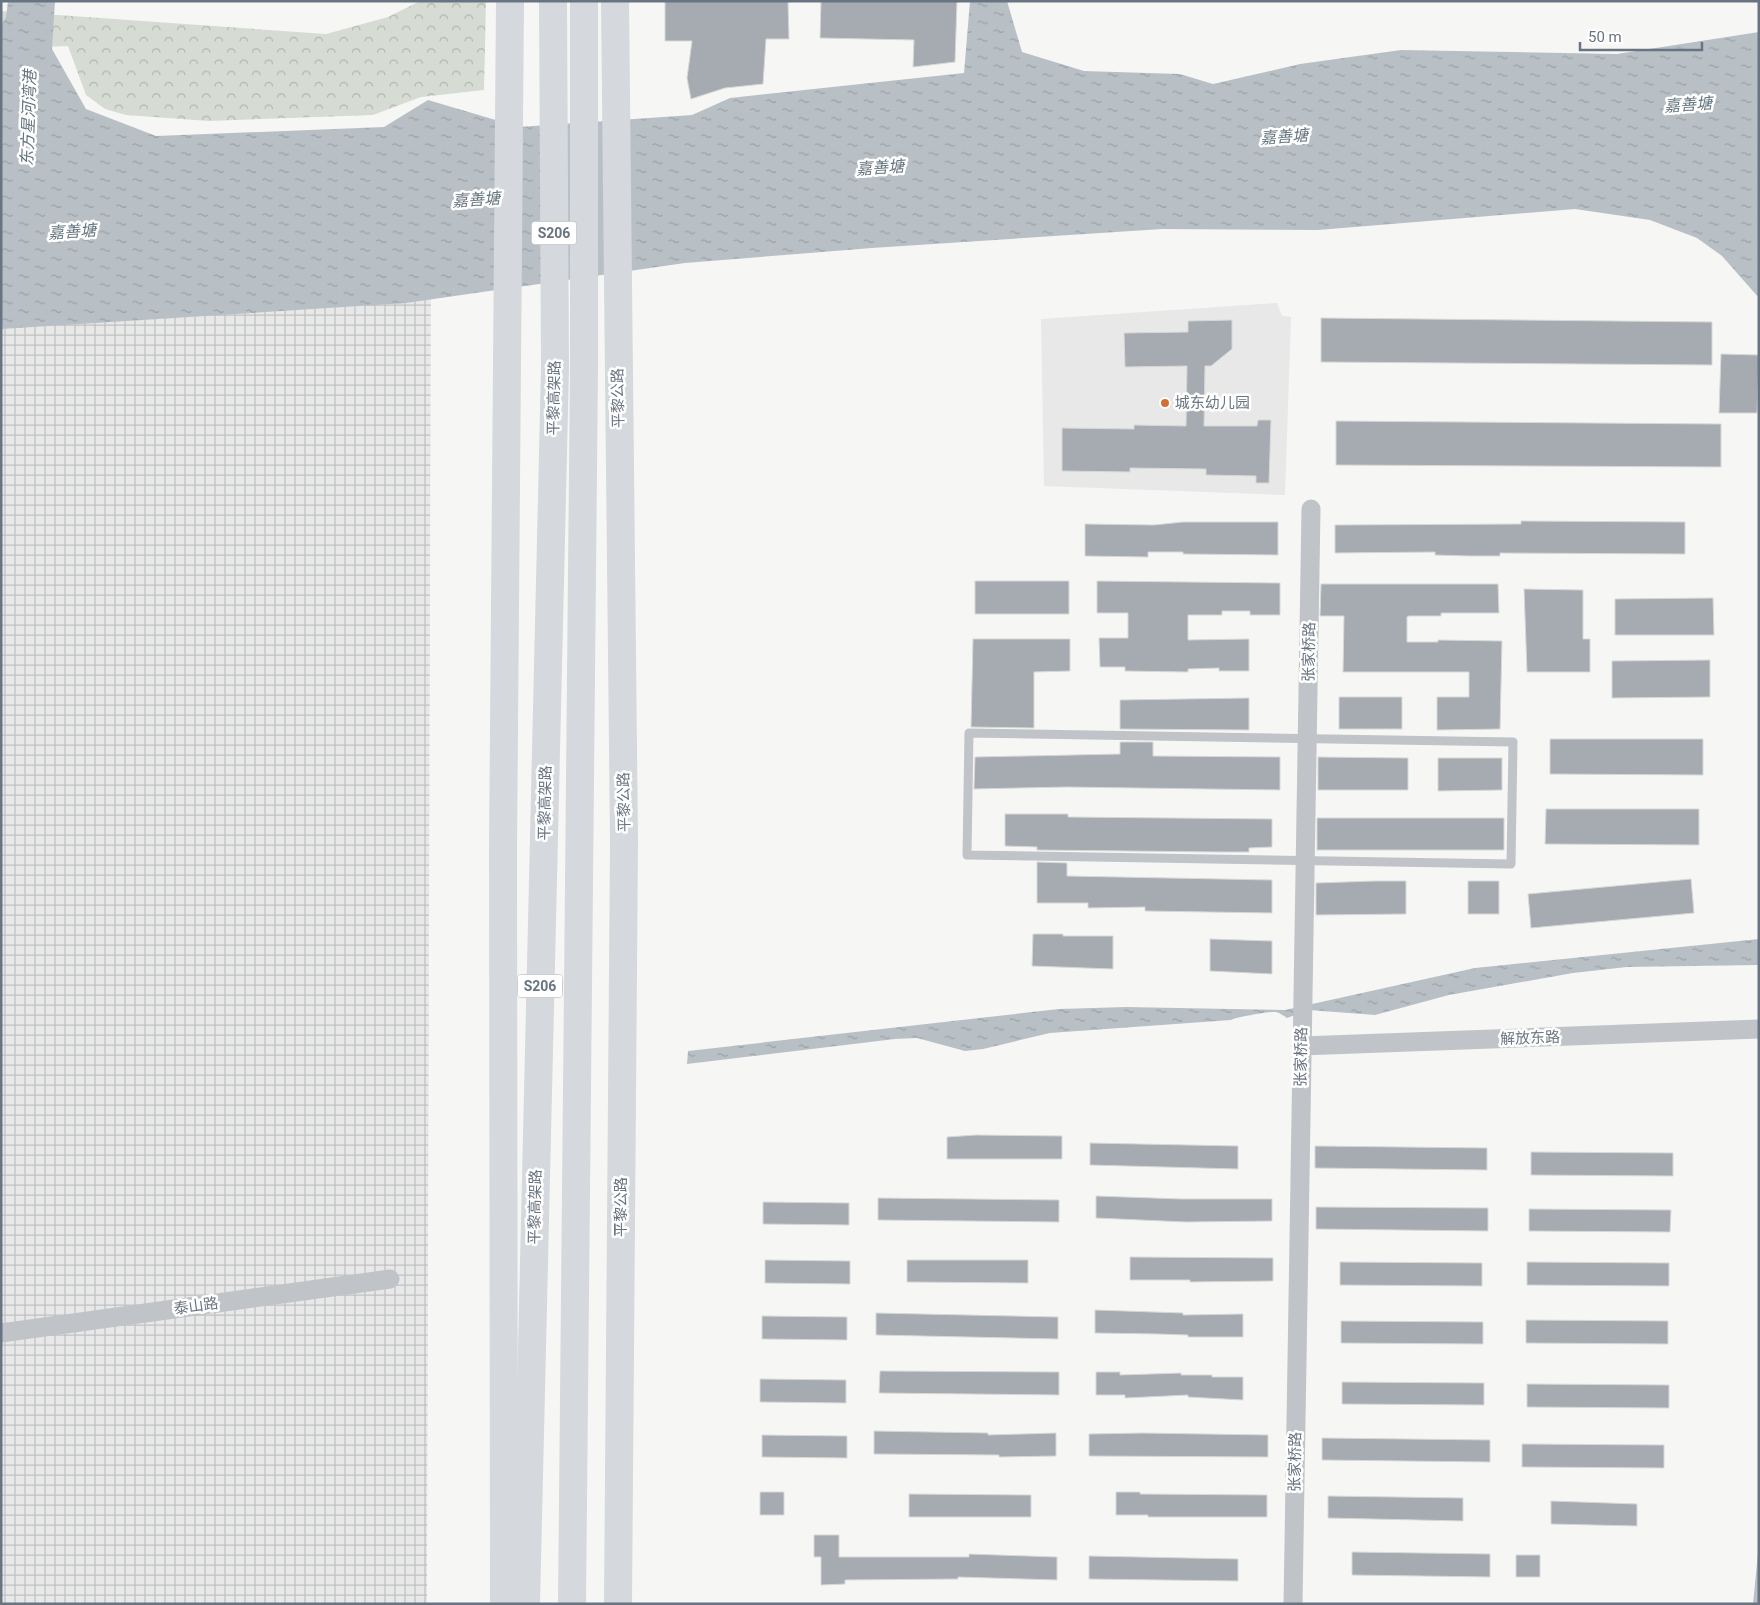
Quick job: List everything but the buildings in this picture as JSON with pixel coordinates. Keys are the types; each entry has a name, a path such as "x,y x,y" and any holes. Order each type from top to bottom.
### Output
{"main road":[{"path":"504,1604 503,850 510,1"},
{"name":"平黎高架路","path":"526,1604 555,368 553,1"},
{"name":"平黎高架路","path":"572,1604 584,368 584,1"},
{"name":"平黎公路","path":"615,1 617,346 624,842 618,1604"}],"street":[{"name":"张家桥路","path":"1293,1604 1311,510"},
{"name":"解放东路","path":"1301,1046 1759,1029"},
{"name":"泰山路","path":"1,1333 390,1279"}],"lane":[{"path":"969,733 1307,739 1513,742 1511,864 966,855 969,733"}],"shaded area":[{"path":"431,238 427,1604 1,1604 1,268"},
{"name":"城东幼儿园","path":"1277,303 1282,316 1291,317 1285,495 1044,486 1041,319"}],"green space":[{"path":"420,1 486,1 484,90 421,97 373,115 209,121 126,115 105,109 86,95 68,46 1,49 1,11 326,34 388,17"}],"water":[{"path":"8,1 55,1 52,49 86,109 156,136 384,127 428,100 519,127 692,115 730,98 964,73 970,1 1007,1 1022,52 1084,71 1180,74 1213,84 1300,64 1401,50 1617,54 1759,32 1759,298 1722,256 1697,238 1650,220 1575,209 1318,230 1162,229 872,248 685,263 406,303 1,329 1,26 6,17"},
{"path":"1759,939 1759,965 1627,967 1573,973 1449,995 1375,1015 1309,1010 1287,1018 1273,1012 1231,1020 1050,1033 983,1049 965,1051 917,1038 895,1039 687,1064 688,1051 1059,1009 1126,1007 1285,1010 1475,968"},
{"path":"1759,1543 1759,1604 1753,1604"}],"place":[{"name":"城东幼儿园","path":"1165,403"}],"water label":[{"name":"嘉善塘","path":"1688,104"},
{"name":"东方星河湾港","path":"28,118"},
{"name":"嘉善塘","path":"1284,136"},
{"name":"嘉善塘","path":"880,167"},
{"name":"嘉善塘","path":"476,199"},
{"name":"嘉善塘","path":"72,231"}]}
